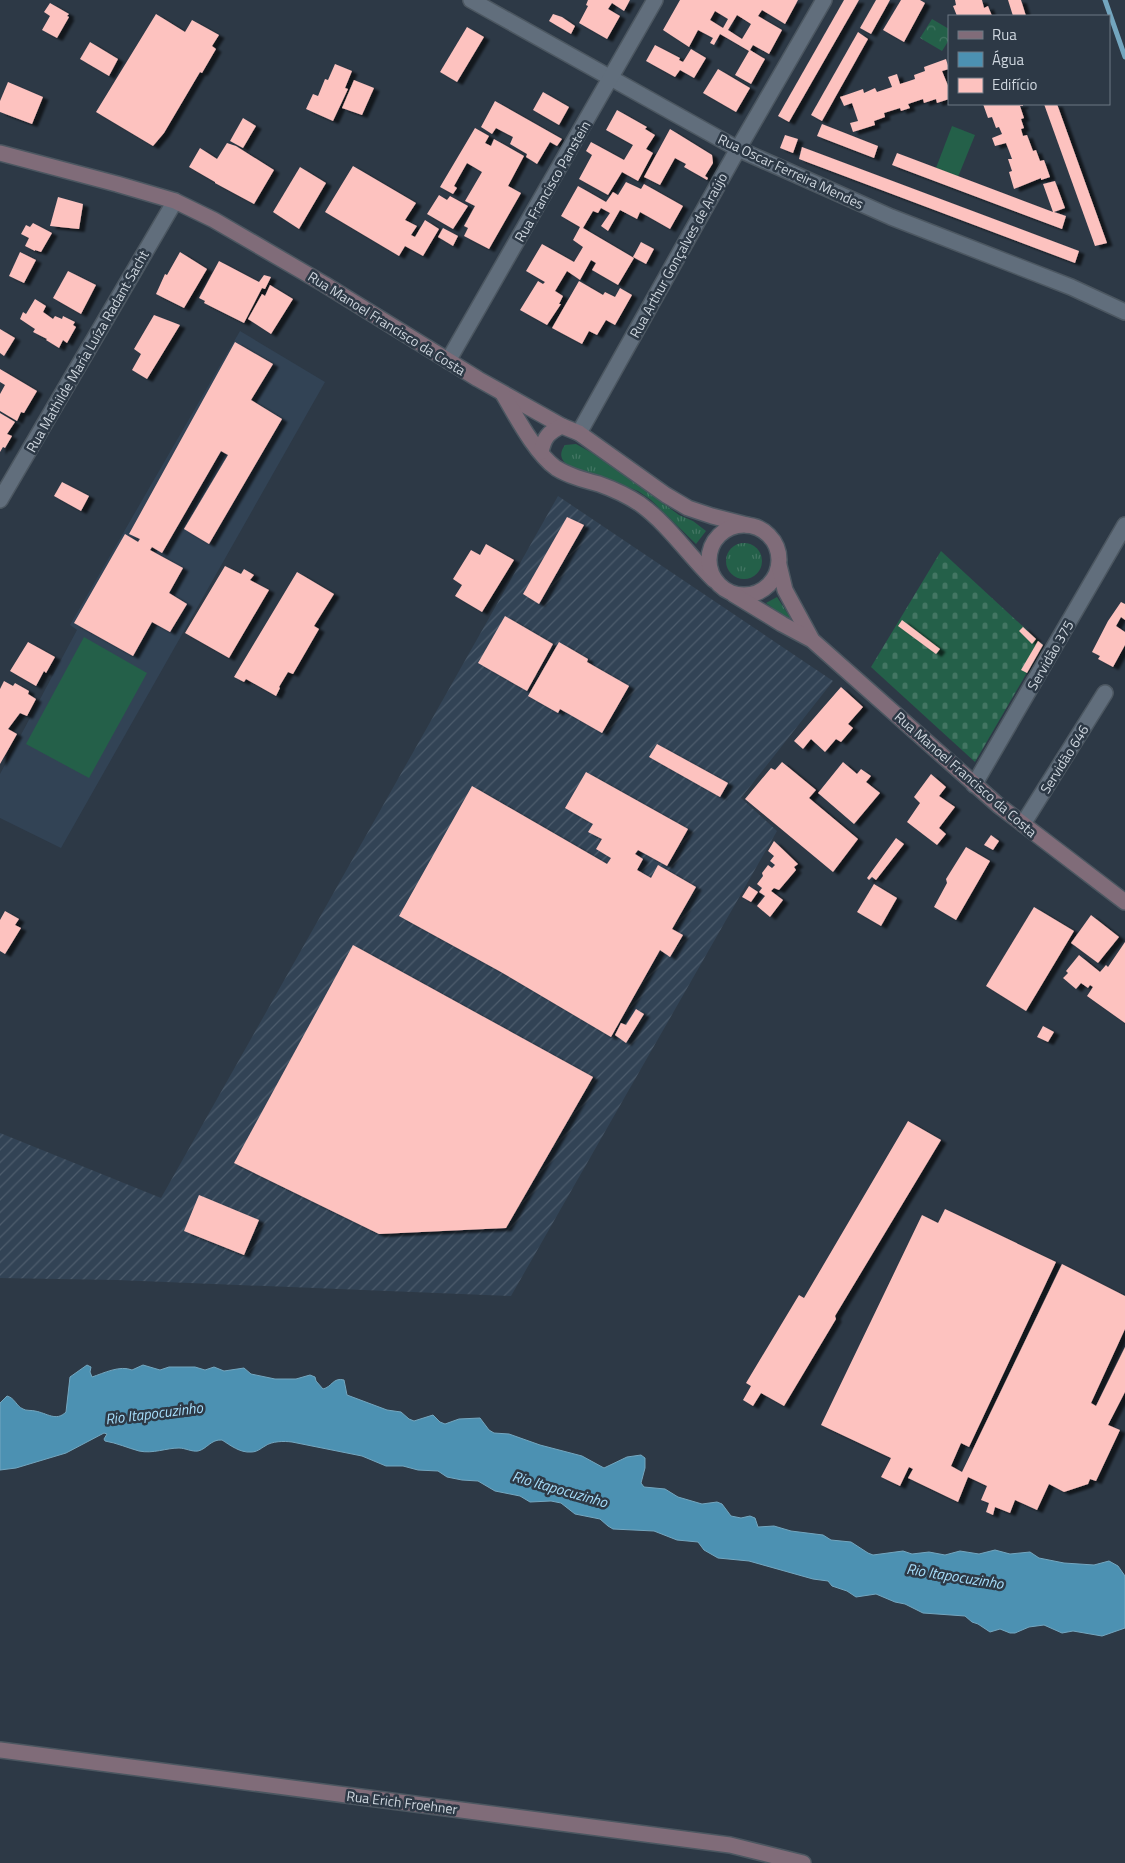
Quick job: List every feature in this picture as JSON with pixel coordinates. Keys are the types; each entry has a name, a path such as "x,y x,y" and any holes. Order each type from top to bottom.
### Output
{"main road":[{"name":"Rua Manoel Francisco da Costa","path":"0,153 175,201 243,235 502,393 527,434 556,468 570,475 619,492 639,504 674,536 695,562 714,580"},
{"path":"502,393 579,434 666,495 688,508 712,516 747,525 757,528 766,533 774,543 779,554 779,565 775,578 767,587 757,593 745,596 724,590 714,580 708,559 716,538 731,528 747,525"},
{"path":"541,452 546,435 562,426"},
{"name":"Rua Manoel Francisco da Costa","path":"779,565 785,590 812,640"},
{"name":"Rua Manoel Francisco da Costa","path":"733,594 812,640 974,784 1125,902"},
{"name":"Rua Erich Froehner","path":"0,1750 730,1845 802,1863"}],"street":[{"name":"Rua Oscar Ferreira Mendes","path":"471,0 738,149 891,217 1071,287 1125,312"},
{"name":"Rua Francisco Panstein","path":"448,361 655,0"},
{"name":"Rua Arthur Gonçalves de Araújo","path":"579,434 738,149 824,0"},
{"name":"Rua Mathilde Maria Luíza Radant Sacht","path":"0,500 175,201"},
{"name":"Servidão 375","path":"974,784 1125,525"},
{"name":"Servidão 646","path":"1023,824 1105,693"}],"shaded area":[{"path":"240,331 325,382 61,848 0,818 0,774 77,630 70,625"},
{"path":"558,496 833,681 741,798 777,831 511,1296 117,1280 0,1278 0,1133 161,1198"}],"green space":[{"path":"932,19 948,28 948,42 942,51 920,38"},
{"path":"952,126 975,135 958,177 936,168"},
{"path":"576,444 603,459 679,515 693,521 706,531 696,544 651,500 638,491 566,464 561,456 565,445"},
{"path":"744,543 751,544 757,548 761,554 761,568 757,574 751,578 744,579 737,578 731,574 727,568 726,561 727,554 731,548 737,544"},
{"path":"941,551 1043,645 975,762 871,667"},
{"path":"777,597 795,625 766,603"},
{"path":"84,637 147,673 89,778 26,744"}],"water":[{"name":"Rio Itapocuzinho","path":"87,1365 91,1367 92,1377 122,1368 132,1370 143,1365 160,1370 169,1367 195,1367 205,1370 214,1367 224,1371 244,1368 251,1374 275,1379 296,1379 310,1375 315,1377 323,1389 340,1379 344,1380 347,1395 387,1410 401,1412 414,1421 433,1415 445,1424 459,1419 480,1418 489,1430 494,1433 509,1434 540,1445 582,1456 604,1468 627,1457 641,1455 645,1458 645,1468 641,1483 644,1487 665,1489 678,1497 702,1504 717,1502 722,1504 731,1516 741,1518 750,1516 755,1518 758,1527 774,1526 791,1531 823,1535 831,1540 851,1542 873,1555 903,1551 912,1554 929,1552 945,1555 960,1551 979,1554 995,1550 1010,1554 1030,1552 1039,1558 1064,1563 1094,1565 1109,1561 1118,1566 1125,1576 1125,1628 1102,1636 1073,1631 1062,1633 1044,1625 1029,1627 1015,1633 1000,1629 990,1632 965,1616 923,1613 905,1604 876,1594 856,1597 847,1591 832,1586 828,1581 813,1579 749,1561 718,1558 704,1550 698,1542 677,1540 654,1531 613,1529 600,1519 575,1514 561,1503 551,1501 530,1502 520,1496 495,1491 478,1481 447,1477 438,1471 418,1470 403,1466 386,1466 362,1456 292,1442 271,1443 253,1452 239,1450 222,1440 218,1440 198,1451 179,1448 144,1452 105,1441 104,1439 107,1434 104,1433 66,1453 16,1468 0,1470 0,1403 7,1396 12,1398 24,1410 55,1417 62,1415 66,1412 70,1377"}],"building":[{"path":"588,0 630,0 624,11 612,3 608,9 620,16 607,39 579,23 588,6 586,5"},
{"path":"680,0 798,0 785,24 762,10 758,16 782,30 769,54 753,45 750,50 765,59 751,84 735,75 749,51 720,34 714,45 710,43 713,38 698,30 689,47 663,30","holes":["715,11 728,19 723,28 710,20","737,15 751,24 742,39 728,30"]},
{"path":"844,0 859,0 789,122 778,116"},
{"path":"876,0 890,0 871,34 860,28"},
{"path":"901,0 920,0 925,3 904,42 883,30"},
{"path":"955,0 982,0 984,8 988,6 992,15 957,15 953,6 956,5"},
{"path":"1008,0 1021,0 1026,15 1013,15"},
{"path":"50,3 69,14 57,38 42,30 50,16 44,12"},
{"path":"156,14 185,32 192,20 219,35 212,46 216,49 202,73 200,72 164,133 153,146 96,112"},
{"path":"553,14 562,17 575,26 571,34 549,21"},
{"path":"467,27 484,37 457,82 440,72"},
{"path":"858,32 868,39 822,121 811,115"},
{"path":"90,42 118,59 109,76 80,59"},
{"path":"655,45 680,58 679,60 683,62 691,49 706,58 694,78 680,70 675,77 646,61"},
{"path":"946,59 948,69 942,71 948,86 948,99 937,103 936,99 924,103 923,99 908,104 910,108 901,111 900,108 884,113 885,117 874,121 875,125 853,132 850,123 858,121 852,103 844,106 840,97 863,89 864,93 875,88 877,92 892,87 888,77 897,74 900,84 915,79 914,75 925,71 924,67"},
{"path":"335,64 352,71 345,88 348,89 333,121 306,109 313,94 318,96 325,79 328,80"},
{"path":"718,69 750,88 736,112 703,93"},
{"path":"354,80 374,88 362,115 342,108"},
{"path":"8,82 43,97 32,124 0,112 0,101"},
{"path":"543,92 569,107 559,125 533,110"},
{"path":"495,101 562,139 557,146 550,142 537,164 526,157 527,154 510,144 513,137 496,128 492,134 481,127"},
{"path":"983,105 1023,105 1020,106 1024,118 1021,119 1024,128 1021,129 1023,136 1027,135 1033,151 1036,150 1040,161 1044,160 1050,177 1041,180 1041,178 1014,189 1009,172 1012,171 1008,159 1012,159 1006,143 995,146 992,138 1002,134 999,127 996,128 992,117 988,118"},
{"path":"1044,105 1057,105 1107,243 1095,246"},
{"path":"617,110 647,127 645,129 655,135 646,149 653,153 638,181 622,172 608,195 579,179 592,155 586,151 591,142 624,160 633,145 606,130"},
{"path":"243,118 256,126 243,148 230,141"},
{"path":"822,124 878,146 874,158 817,136"},
{"path":"475,128 489,136 485,143 491,146 494,139 524,156 508,186 521,193 489,249 464,236 468,228 464,226 475,206 465,201 482,172 467,163 454,186 457,188 453,194 440,187"},
{"path":"670,129 712,155 713,163 705,176 708,178 707,180 684,167 686,164 675,158 660,185 644,177"},
{"path":"785,135 798,139 793,153 780,148"},
{"path":"227,143 236,146 274,170 254,204 189,167 200,148 217,159"},
{"path":"802,147 1079,251 1075,263 799,159"},
{"path":"897,153 1053,212 1043,184 1055,181 1065,208 1054,212 1066,216 1062,229 892,165"},
{"path":"353,166 416,203 405,220 417,226 411,235 415,237 425,220 439,229 423,256 405,246 399,256 325,212"},
{"path":"300,167 326,183 299,229 273,212"},
{"path":"626,182 641,189 644,184 683,206 670,229 640,212 637,219 620,210 608,231 601,226 610,213 601,208 598,213 593,211 583,228 634,258 618,285 592,270 596,263 591,260 580,280 567,271 555,291 563,296 559,304 561,304 547,325 520,310 538,281 543,284 545,282 526,271 542,244 574,262 583,247 573,240 580,227 561,216 578,186 606,202 613,192 618,195"},
{"path":"439,195 447,200 450,196 468,206 453,229 427,214"},
{"path":"58,197 83,204 79,229 50,226"},
{"path":"33,223 52,233 41,252 25,246 29,238 21,234 26,225 30,227"},
{"path":"443,228 458,236 453,246 438,237"},
{"path":"641,242 654,249 646,264 633,257"},
{"path":"20,252 36,260 24,283 9,276"},
{"path":"180,252 207,269 184,308 156,294 165,274 167,275"},
{"path":"219,261 259,282 264,275 271,277 265,289 262,288 244,323 204,303 205,301 199,298"},
{"path":"68,271 96,285 81,314 53,298"},
{"path":"579,281 603,295 605,292 615,297 620,288 632,295 615,325 606,320 597,335 589,331 582,344 552,328"},
{"path":"270,285 293,299 271,334 248,319 262,294 265,296"},
{"path":"35,299 46,306 43,312 53,319 55,316 62,319 63,316 75,322 73,325 76,327 67,343 63,340 59,348 33,332 35,329 20,319 23,312 26,314"},
{"path":"154,315 180,325 147,379 132,370 141,354 134,349"},
{"path":"0,329 15,338 4,356 0,353"},
{"path":"235,342 273,364 251,400 282,419 209,544 184,529 228,455 221,451 162,553 152,547 150,550 183,568 169,593 187,604 170,632 152,622 133,656 74,623 125,534 138,542 140,539 129,534"},
{"path":"0,369 37,391 24,413 21,412 17,421 0,411 0,394 5,385 0,382"},
{"path":"0,413 15,422 7,434 12,436 5,448 3,447 0,452"},
{"path":"62,482 89,496 81,511 54,496"},
{"path":"567,517 584,525 539,604 523,594"},
{"path":"486,544 514,560 482,612 455,596 462,585 453,579 471,550 480,555"},
{"path":"225,566 241,574 244,569 254,575 250,580 269,590 229,658 185,633"},
{"path":"297,572 334,594 314,626 319,629 293,674 288,672 276,696 246,679 244,682 234,677"},
{"path":"1121,602 1125,604 1125,620 1121,617 1116,626 1125,632 1125,645 1113,667 1098,659 1100,656 1092,652 1108,621"},
{"path":"505,616 553,644 527,691 478,663"},
{"path":"902,620 940,649 936,654 898,626"},
{"path":"1023,627 1036,639 1032,644 1019,631"},
{"path":"1038,641 1043,645 1027,673 1021,670"},
{"path":"28,642 55,657 46,673 44,671 36,686 10,671"},
{"path":"559,642 588,659 587,662 629,686 602,733 560,709 558,713 528,696"},
{"path":"4,681 13,686 15,683 29,691 28,694 36,699 27,716 20,713 8,729 17,734 0,764 0,689"},
{"path":"841,687 863,707 848,724 853,728 841,742 836,739 825,752 811,739 803,749 794,741"},
{"path":"657,744 728,783 720,797 649,757"},
{"path":"782,762 816,790 809,798 858,839 833,872 745,799 771,768 775,770"},
{"path":"843,762 857,774 861,769 871,776 866,782 880,793 854,824 818,793"},
{"path":"586,772 688,829 667,866 638,850 635,854 643,859 637,870 651,878 658,865 696,887 672,929 683,935 670,957 660,950 611,1037 501,972 399,916 472,786 607,864 611,858 596,849 602,839 588,832 593,824 565,808"},
{"path":"931,774 946,787 939,796 955,807 939,828 946,834 937,845 907,822 920,803 914,797"},
{"path":"991,835 999,841 993,850 984,845"},
{"path":"896,838 904,844 876,880 872,877 869,880 867,878"},
{"path":"774,841 798,864 794,867 796,870 779,890 774,888 771,891 783,900 770,917 757,906 765,896 759,892 762,888 757,884 768,865 772,868 775,865 770,861 774,856 768,851"},
{"path":"966,847 990,861 956,920 934,907 947,883 946,879"},
{"path":"874,884 897,898 881,926 857,912"},
{"path":"749,886 758,892 751,902 742,897"},
{"path":"1034,907 1074,931 1026,1011 986,986"},
{"path":"5,911 19,919 15,925 21,928 5,954 0,951 0,920"},
{"path":"1091,915 1119,937 1098,963 1071,943"},
{"path":"1125,942 1125,1023 1087,996 1093,987 1090,985 1088,988 1081,983 1076,989 1063,978 1068,973 1066,971 1079,955 1100,972 1106,965 1108,967"},
{"path":"353,945 593,1077 506,1228 379,1234 234,1163"},
{"path":"636,1009 644,1014 626,1043 615,1035 621,1023 626,1025"},
{"path":"1043,1026 1054,1032 1048,1042 1037,1037"},
{"path":"908,1121 941,1140 835,1316 836,1319 784,1406 761,1393 753,1406 743,1400 751,1386 746,1383 799,1295 804,1298"},
{"path":"199,1195 259,1220 244,1255 184,1231"},
{"path":"945,1209 1056,1262 969,1447 961,1443 951,1466 962,1472 1062,1264 1125,1296 1125,1329 1091,1403 1096,1406 1125,1347 1125,1392 1108,1425 1120,1430 1096,1481 1090,1479 1088,1484 1064,1492 1049,1484 1037,1510 1015,1500 1010,1513 995,1507 993,1515 986,1512 989,1503 981,1500 987,1486 968,1477 958,1502 908,1478 913,1469 909,1467 900,1486 881,1477 891,1458 821,1425 922,1215 938,1223"}],"waterway":[{"path":"1105,0 1125,57"}]}
